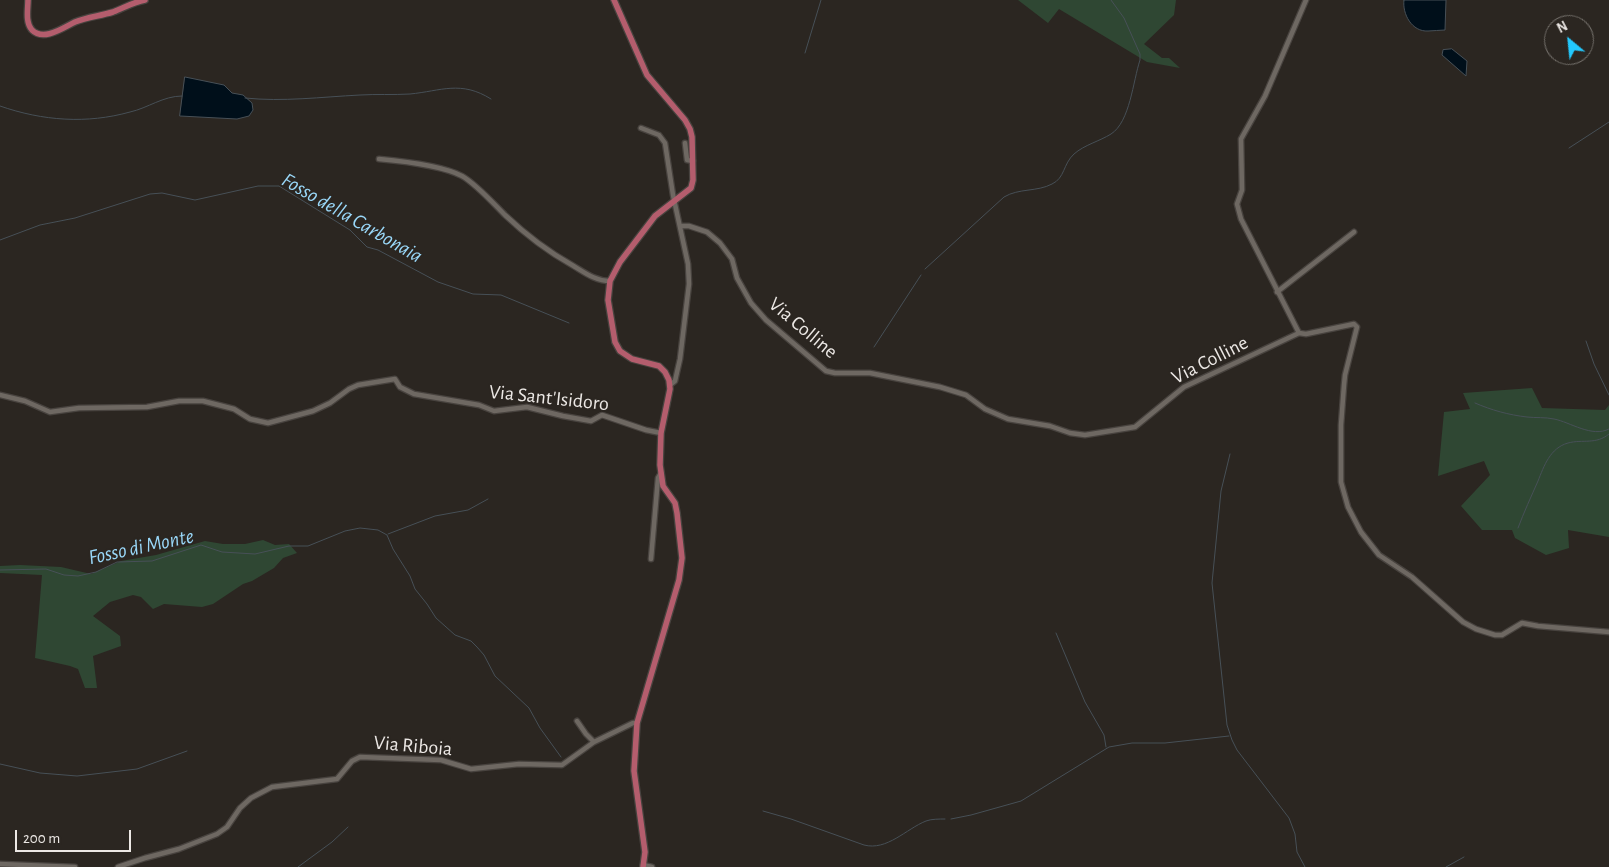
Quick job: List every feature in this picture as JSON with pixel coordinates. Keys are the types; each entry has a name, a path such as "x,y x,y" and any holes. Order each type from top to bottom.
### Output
{"main road":[{"path":"28,0 30,26 35,32 45,34 61,30 75,22 113,12 145,0"},
{"path":"614,0 647,75 688,124 692,137 693,161 693,185 688,192 674,200 655,216 620,262 610,281 609,308 615,342 618,348 632,359 659,366 667,375 670,385 661,433 661,473 663,486 674,501 676,508 682,566 637,723 634,770 645,845 643,866"}],"street":[{"path":"1306,0 1265,96 1241,139 1242,190 1237,204 1241,219 1298,333 1306,334 1354,324 1357,327 1345,375 1341,425 1341,482 1348,507 1361,532 1379,555 1412,577 1463,622 1488,634 1502,635 1522,624 1529,623 1538,626 1609,632"},
{"path":"640,128 659,135 664,141 674,200 686,249 689,284 680,359 675,381 670,385"},
{"path":"685,143 687,160 693,161"},
{"path":"379,159 409,162 464,177 524,232 553,254 590,276 610,281"},
{"name":"Via Colline","path":"680,226 689,226 707,232 720,243 732,259 737,278 751,303 766,320 824,370 835,373 870,373 940,387 966,395 985,409 1008,419 1050,426 1070,433 1085,434 1135,427 1184,387 1298,333"},
{"path":"1277,292 1354,232"},
{"name":"Via Sant'Isidoro","path":"0,395 25,401 50,412 79,408 148,407 189,400 222,405 234,409 250,420 268,423 313,411 330,403 349,389 358,385 395,379 405,390 414,394 479,405 494,411 527,407 591,421 602,415 646,430 661,433"},
{"path":"652,559 653,524 658,478 661,473"},
{"path":"577,721 594,742"},
{"name":"Via Riboia","path":"118,867 179,849 217,834 227,827 240,808 262,791 285,784 337,778 352,761 360,757 441,760 471,769 519,764 562,765 594,742 633,723 637,723"},
{"path":"0,864 75,867"},
{"path":"643,866 652,867"}],"green space":[{"path":"1018,0 1176,0 1174,15 1144,44 1162,58 1169,58 1180,68 1147,62 1059,9 1048,23"},
{"path":"1532,388 1542,408 1605,410 1609,405 1609,537 1568,530 1569,548 1546,555 1515,538 1512,530 1482,530 1461,506 1490,475 1484,461 1438,476 1444,412 1470,409 1463,393"},
{"path":"263,540 275,545 289,544 297,553 283,558 274,568 243,584 213,604 202,607 164,604 153,609 141,597 133,595 110,602 93,616 120,636 121,646 93,656 97,688 85,688 78,669 35,658 42,575 0,573 0,566 20,565 61,567 91,574 121,561 156,555 205,541 223,544 245,544"}],"water":[{"path":"1404,0 1446,0 1445,30 1422,31 1417,29 1406,16"},
{"path":"1452,49 1467,61 1466,76 1442,55 1443,50"},
{"path":"185,77 224,85 232,93 243,95 252,103 253,110 249,116 237,119 180,116"}],"waterway":[{"path":"805,53 821,0"},
{"path":"925,269 1004,197 1016,192 1052,184 1062,175 1074,154 1111,134 1123,120 1130,100 1140,54 1124,18 1111,0"},
{"path":"245,98 288,99 404,94 460,88 480,93 491,99"},
{"path":"0,106 49,118 81,119 114,116 137,110 168,98 182,96"},
{"path":"1569,148 1609,122"},
{"name":"Fosso della Carbonaia","path":"0,240 40,225 75,218 150,194 162,193 195,200 258,186 279,186 350,230 367,247 378,250 438,282 473,294 501,295 569,323"},
{"path":"874,347 921,275"},
{"path":"1586,341 1594,364 1609,395"},
{"path":"1475,403 1514,415 1554,419 1588,431 1595,432 1609,429"},
{"path":"1518,528 1543,469 1552,453 1562,445 1594,441 1609,434"},
{"path":"1230,454 1221,491 1212,583 1227,725 1237,750 1289,818 1295,834 1297,852 1305,867"},
{"path":"388,534 435,516 468,510 488,499"},
{"name":"Fosso di Monte","path":"0,570 46,569 64,575 78,576 96,572 117,562 152,561 201,545 222,552 255,554 289,546 308,546 345,531 360,528 378,530 387,535 393,549 410,576 415,589 436,618 455,635 471,641 477,647 484,655 495,676 529,708 540,728 561,757"},
{"path":"1056,633 1085,702 1104,735 1106,747"},
{"path":"951,819 1021,801 1109,747 1132,743 1165,743 1229,736"},
{"path":"0,764 40,773 77,776 137,769 187,751"},
{"path":"763,811 872,846 888,842 926,821 945,819"},
{"path":"298,867 332,842 348,827"},
{"path":"1446,867 1464,857"}]}
